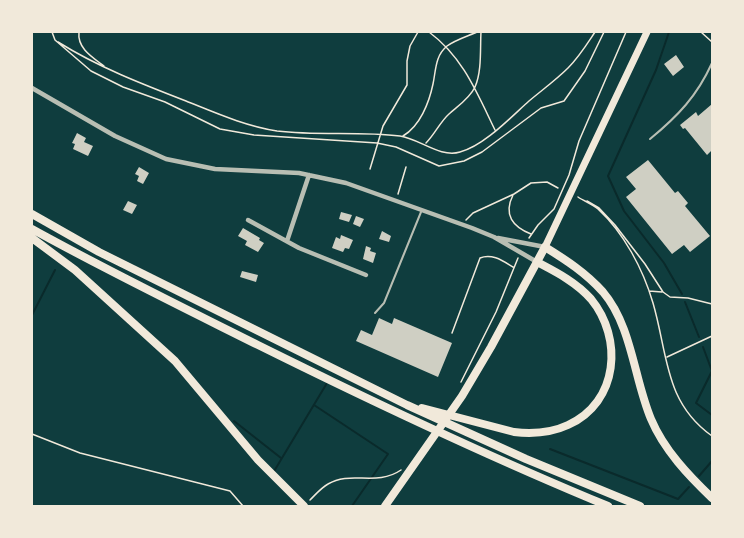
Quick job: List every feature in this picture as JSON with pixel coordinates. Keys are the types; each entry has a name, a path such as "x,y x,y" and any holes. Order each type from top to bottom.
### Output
{"highway":[{"path":"32,214 99,252 407,405 640,507"},
{"path":"32,230 93,263 402,416 465,446 608,507"},
{"path":"32,238 75,270 175,361 258,460 307,503"},
{"path":"545,247 589,278 609,301 621,324 639,387 659,435 690,477 712,498"},
{"path":"407,405 458,416 514,432 527,433 556,429 570,424 592,407 610,376 612,344 609,330 598,308 582,289 537,262"}],"main road":[{"path":"385,507 462,396 491,347 545,247 646,32"}],"street":[{"path":"32,88 115,136 166,159 215,169 299,173 366,189 494,237 537,262"},
{"path":"287,241 309,175"},
{"path":"248,220 287,241 366,275"},
{"path":"494,237 545,247"}],"lane":[{"path":"650,139 674,119 694,96 712,63"},
{"path":"375,313 384,303 422,209"}],"path":[{"path":"52,32 55,40 91,71 123,87 165,102 220,129 254,135 377,143 396,147 439,166 464,161 482,152 541,108 564,101 585,71 604,32"},
{"path":"79,32 78,39 85,52 107,69"},
{"path":"370,168 383,126 408,86 407,61 410,46 418,32"},
{"path":"429,32 447,46 464,67 496,130"},
{"path":"403,137 410,132 427,104 434,81 436,60 447,46 479,32 480,67 475,88 447,115 436,133 425,143"},
{"path":"55,40 79,55 140,84 246,125 277,131 317,134 349,132 403,137 425,143 443,153 460,152 496,130 568,68 595,32"},
{"path":"526,242 554,209 569,175 579,141 626,32"},
{"path":"701,32 712,42"},
{"path":"398,194 406,167"},
{"path":"464,220 484,206 514,194 524,187 547,182 558,188"},
{"path":"514,194 510,204 512,219 519,230 531,234"},
{"path":"712,304 670,297 663,292 645,264 607,217 595,205 578,197 597,208 639,265 649,291 672,382 680,402 691,418 712,436"},
{"path":"460,384 496,312 520,254"},
{"path":"452,333 480,258 485,256 495,258 514,267"},
{"path":"649,291 663,292"},
{"path":"666,358 712,336"},
{"path":"32,434 80,453 230,491 243,507"},
{"path":"307,503 320,489 335,481 348,478 381,479 392,476 406,465"}],"building":[{"path":"676,55 684,67 673,76 664,64"},
{"path":"712,104 712,150 707,155 680,125 696,112 698,116"},
{"path":"77,133 86,138 84,142 93,146 88,156 73,149 75,144 72,143"},
{"path":"648,160 675,193 678,191 688,203 685,206 710,236 690,252 684,245 672,254 626,197 636,189 626,177"},
{"path":"139,167 149,173 143,184 137,181 139,176 135,174"},
{"path":"128,201 137,205 132,214 123,210"},
{"path":"341,212 352,215 349,222 339,219"},
{"path":"356,216 364,219 360,227 353,224"},
{"path":"243,228 264,243 258,252 245,245 247,241 238,236"},
{"path":"382,231 391,236 389,242 379,239"},
{"path":"341,235 353,240 349,249 345,248 343,252 332,248 336,237 340,239"},
{"path":"366,246 371,248 370,251 376,253 373,263 363,259"},
{"path":"242,271 258,275 256,282 240,277"},
{"path":"379,318 392,324 394,318 452,343 438,377 356,341 361,330 372,335"}],"waterway":[{"path":"669,32 656,70 608,176 624,211 664,263 682,294"},
{"path":"32,315 55,270"},
{"path":"685,302 699,337"},
{"path":"703,347 712,371 696,403 712,415"},
{"path":"273,473 327,383"},
{"path":"314,405 388,454 352,506"},
{"path":"234,421 281,458"},
{"path":"550,449 678,499 689,487"},
{"path":"699,476 712,461"}]}
